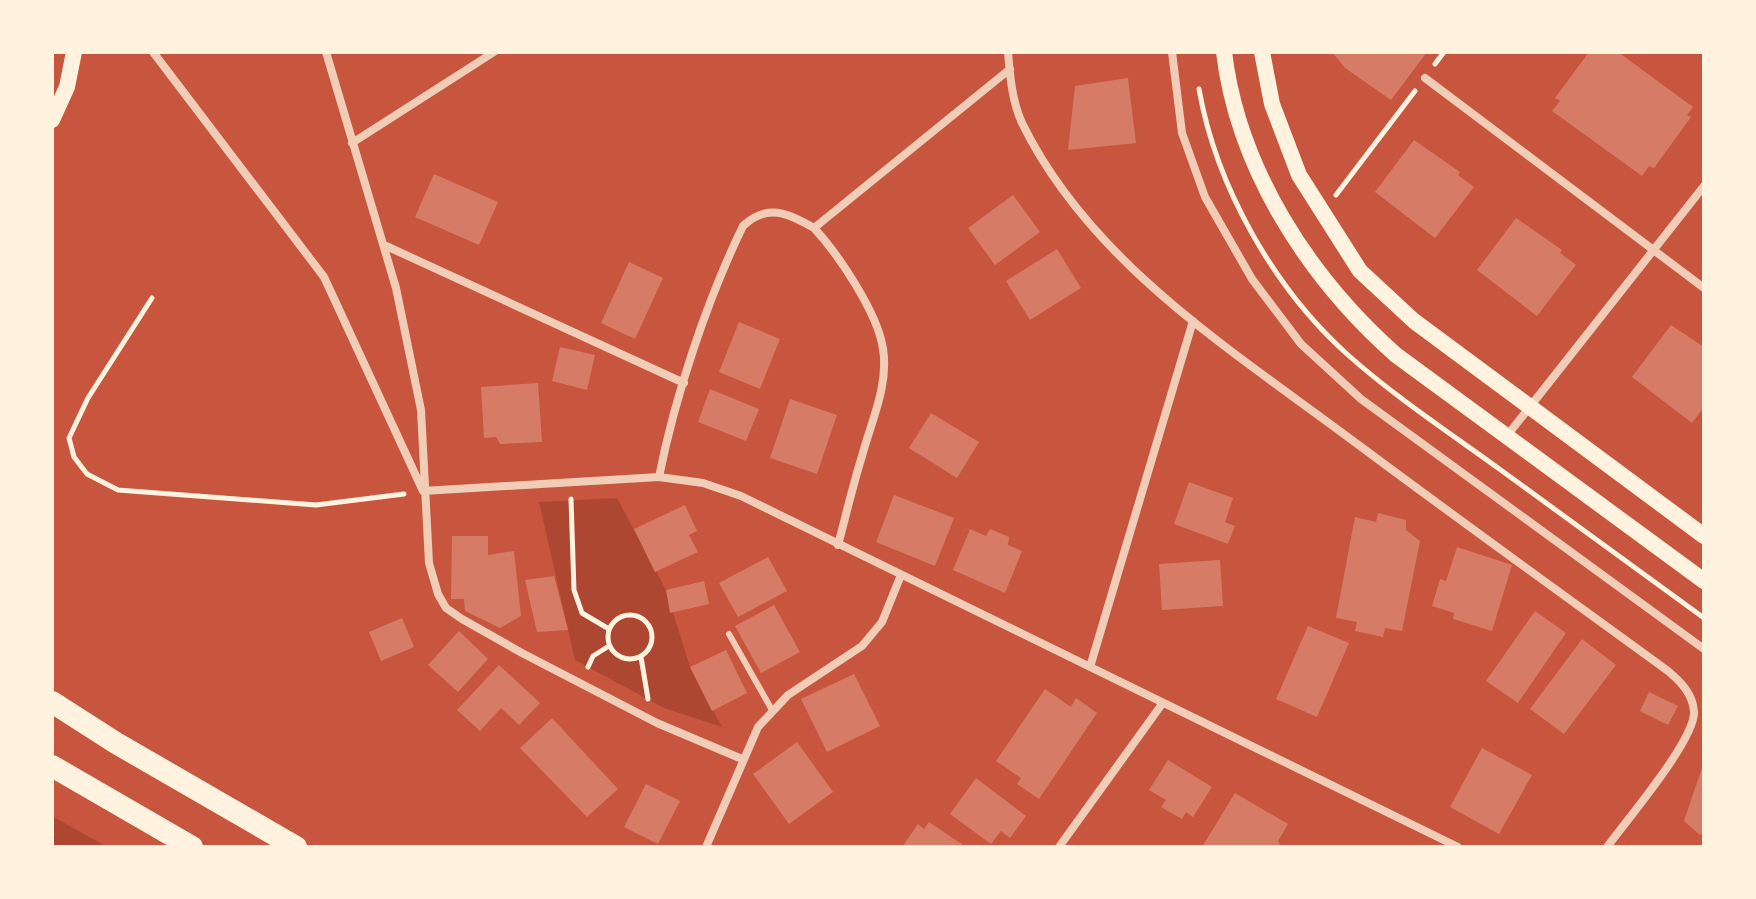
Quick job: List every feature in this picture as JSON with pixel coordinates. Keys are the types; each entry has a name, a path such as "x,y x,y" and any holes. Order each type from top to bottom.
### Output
{"highway":[{"path":"52,702 116,743 296,847"},
{"path":"52,766 192,847"}],"main road":[{"path":"52,120 67,87 74,52"},
{"path":"1224,52 1236,104 1270,196 1312,263 1342,302 1380,340 1506,437 1704,581"},
{"path":"1262,52 1272,104 1299,175 1360,271 1414,321 1704,536"}],"street":[{"path":"153,52 324,277 423,491"},
{"path":"326,52 384,245 421,410 425,451 423,491 432,579 446,608 644,717 742,759"},
{"path":"352,143 494,52"},
{"path":"1008,52 1022,123 1074,200 1127,263 1193,321 1668,671 1688,691 1694,714 1685,739 1607,847"},
{"path":"1172,52 1182,133 1205,197 1252,279 1301,344 1361,399 1704,649"},
{"path":"814,228 1010,69"},
{"path":"1425,78 1704,288"},
{"path":"1506,437 1704,186"},
{"path":"659,477 669,427 743,226 753,216 778,211 814,228 835,251 883,344 879,398 838,545"},
{"path":"384,245 684,383"},
{"path":"1090,667 1193,321"},
{"path":"423,491 659,477 703,483 741,496 1458,847"},
{"path":"706,847 758,727 772,710 808,680 862,646 882,622 901,575"},
{"path":"1059,847 1162,704"}],"lane":[{"path":"729,634 772,710"}],"path":[{"path":"1334,198 1444,52"},
{"path":"152,298 88,398 69,438 74,457 87,474 118,490 316,505 423,491"},
{"path":"570,482 574,590 582,613 609,629"},
{"path":"641,657 626,659 612,652 609,646 609,629 622,616 643,619 652,639 641,657 649,692 644,717"},
{"path":"581,684 593,656 609,646"}],"shaded area":[{"path":"617,498 666,590 690,667 722,727 664,708 575,660 539,502"},
{"path":"52,816 107,847 52,847"}],"building":[{"path":"1332,52 1427,52 1391,100 1345,68"},
{"path":"1589,52 1618,52 1693,107 1687,115 1691,117 1654,168 1649,166 1642,176 1552,111 1560,101 1555,98"},
{"path":"1128,78 1136,143 1068,150 1075,86"},
{"path":"1414,140 1460,172 1458,175 1474,187 1435,238 1375,192"},
{"path":"434,174 498,202 479,245 415,217"},
{"path":"1013,195 1040,232 995,265 968,228"},
{"path":"1516,218 1562,250 1560,253 1576,265 1537,316 1477,270"},
{"path":"1057,249 1081,288 1030,320 1006,281"},
{"path":"629,262 663,278 635,339 601,323"},
{"path":"739,322 780,339 760,389 719,372"},
{"path":"1671,325 1704,347 1704,407 1692,423 1632,377"},
{"path":"560,347 595,355 587,390 552,381"},
{"path":"538,383 542,442 500,444 496,437 484,438 481,387"},
{"path":"710,389 759,409 746,441 698,422"},
{"path":"790,399 837,415 817,474 770,458"},
{"path":"931,413 979,442 957,478 909,448"},
{"path":"1189,482 1233,498 1225,522 1235,526 1228,544 1174,524"},
{"path":"894,495 954,518 935,566 876,542"},
{"path":"685,505 697,531 689,535 698,552 655,572 634,529"},
{"path":"1378,513 1406,520 1406,530 1420,541 1402,631 1385,628 1383,637 1355,631 1357,622 1336,618 1355,517 1376,522"},
{"path":"970,529 986,536 990,529 1009,537 1008,545 1022,551 1005,593 953,570"},
{"path":"452,536 488,536 488,555 514,551 521,616 500,628 465,611 464,599 451,599"},
{"path":"1457,547 1512,565 1492,631 1453,619 1454,613 1432,606 1440,579 1446,581"},
{"path":"768,557 787,591 738,617 719,583"},
{"path":"1220,560 1223,606 1162,610 1159,564"},
{"path":"554,576 568,630 537,632 525,580"},
{"path":"704,581 709,604 670,613 666,590"},
{"path":"774,605 800,652 761,673 735,626"},
{"path":"1535,611 1566,633 1518,703 1486,681"},
{"path":"402,618 414,647 381,661 369,632"},
{"path":"1308,626 1349,643 1317,717 1276,699"},
{"path":"459,631 488,659 458,692 428,665"},
{"path":"1582,639 1616,665 1564,734 1530,709"},
{"path":"726,650 747,693 712,711 690,667"},
{"path":"499,665 540,703 519,725 501,708 480,731 457,710"},
{"path":"854,674 880,726 827,752 801,699"},
{"path":"1045,689 1071,707 1076,698 1097,713 1039,799 1017,784 1021,778 996,761"},
{"path":"1649,692 1678,706 1668,725 1640,711"},
{"path":"552,718 618,789 587,817 520,748"},
{"path":"797,742 833,792 789,824 753,774"},
{"path":"1482,748 1532,775 1499,834 1450,807"},
{"path":"1168,760 1212,787 1193,817 1186,812 1182,819 1161,807 1166,800 1149,790"},
{"path":"1704,762 1704,833 1700,835 1684,821"},
{"path":"976,778 1026,816 1010,838 1001,831 991,844 950,814"},
{"path":"646,784 680,801 658,844 624,827"},
{"path":"1235,793 1288,824 1278,841 1282,847 1202,847"},
{"path":"929,822 966,847 902,847 918,824 924,829"}]}
